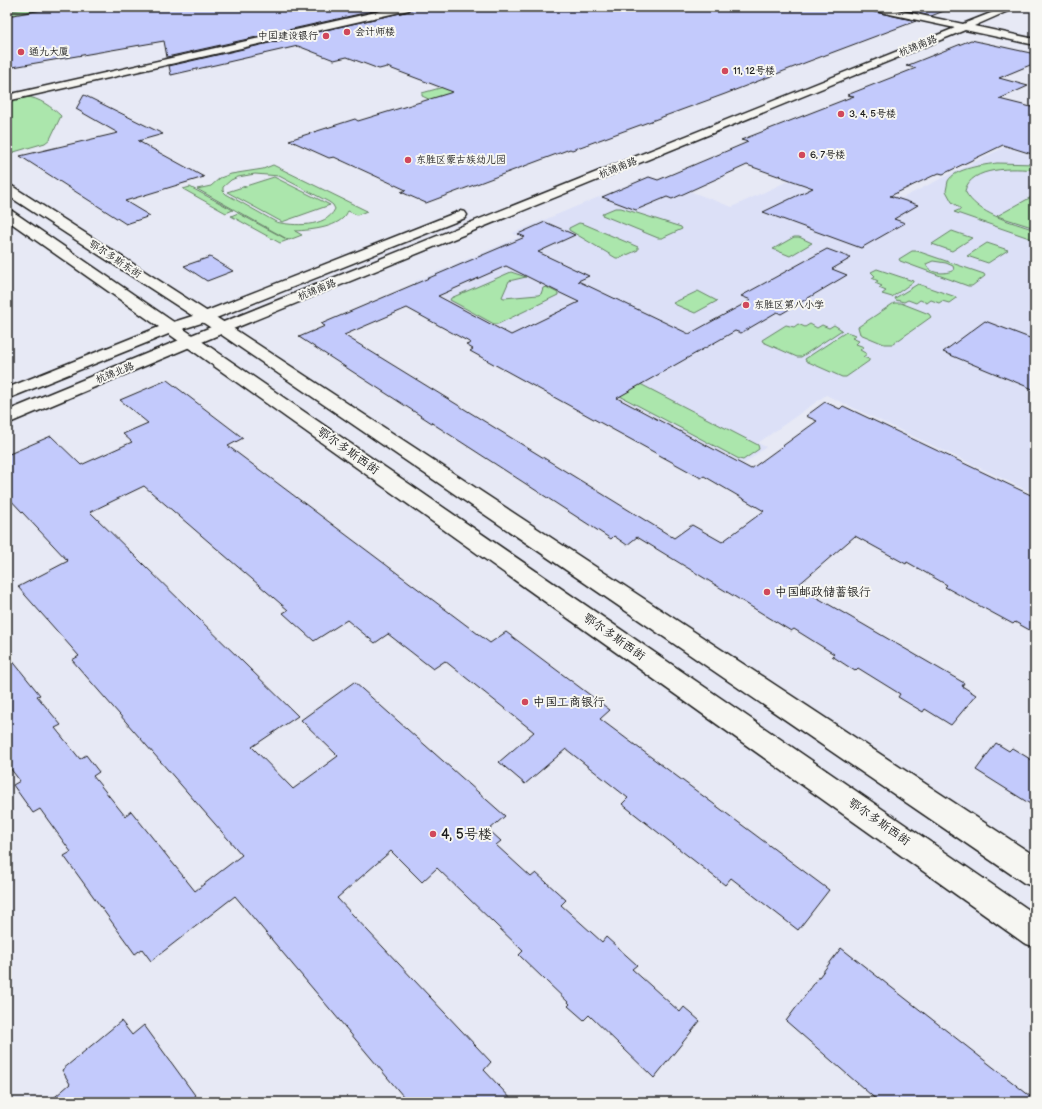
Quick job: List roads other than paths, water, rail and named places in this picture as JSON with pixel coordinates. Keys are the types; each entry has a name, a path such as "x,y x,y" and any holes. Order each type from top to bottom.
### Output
{"main road":[{"path":"7,92 383,7"},
{"path":"7,98 409,7"},
{"path":"871,7 946,23"},
{"path":"905,7 1035,42"},
{"name":"杭锦南路","path":"214,322 961,22 986,7"},
{"name":"杭锦南路","path":"784,87 946,23 976,22 1013,7"},
{"path":"976,22 1035,34"},
{"name":"鄂尔多斯东街","path":"7,189 214,322"},
{"name":"杭锦南路","path":"214,322 471,211"},
{"path":"7,214 192,342"},
{"path":"214,322 1035,873"},
{"name":"杭锦北路","path":"7,394 170,328 214,322"},
{"name":"杭锦北路","path":"7,418 192,342 214,322"},
{"name":"鄂尔多斯西街","path":"192,342 1035,932"}],"place":[{"name":"会计师楼","path":"347,32"},
{"name":"中国建设银行","path":"326,36"},
{"name":"通九大厦","path":"21,52"},
{"name":"11, 12号楼","path":"725,71"},
{"name":"3, 4, 5号楼","path":"841,114"},
{"name":"6, 7号楼","path":"802,155"},
{"name":"东胜区蒙古族幼儿园","path":"408,160"},
{"name":"东胜区第八小学","path":"746,305"},
{"name":"中国邮政储蓄银行","path":"767,592"},
{"name":"中国工商银行","path":"525,702"},
{"name":"4, 5号楼","path":"433,834"}]}
